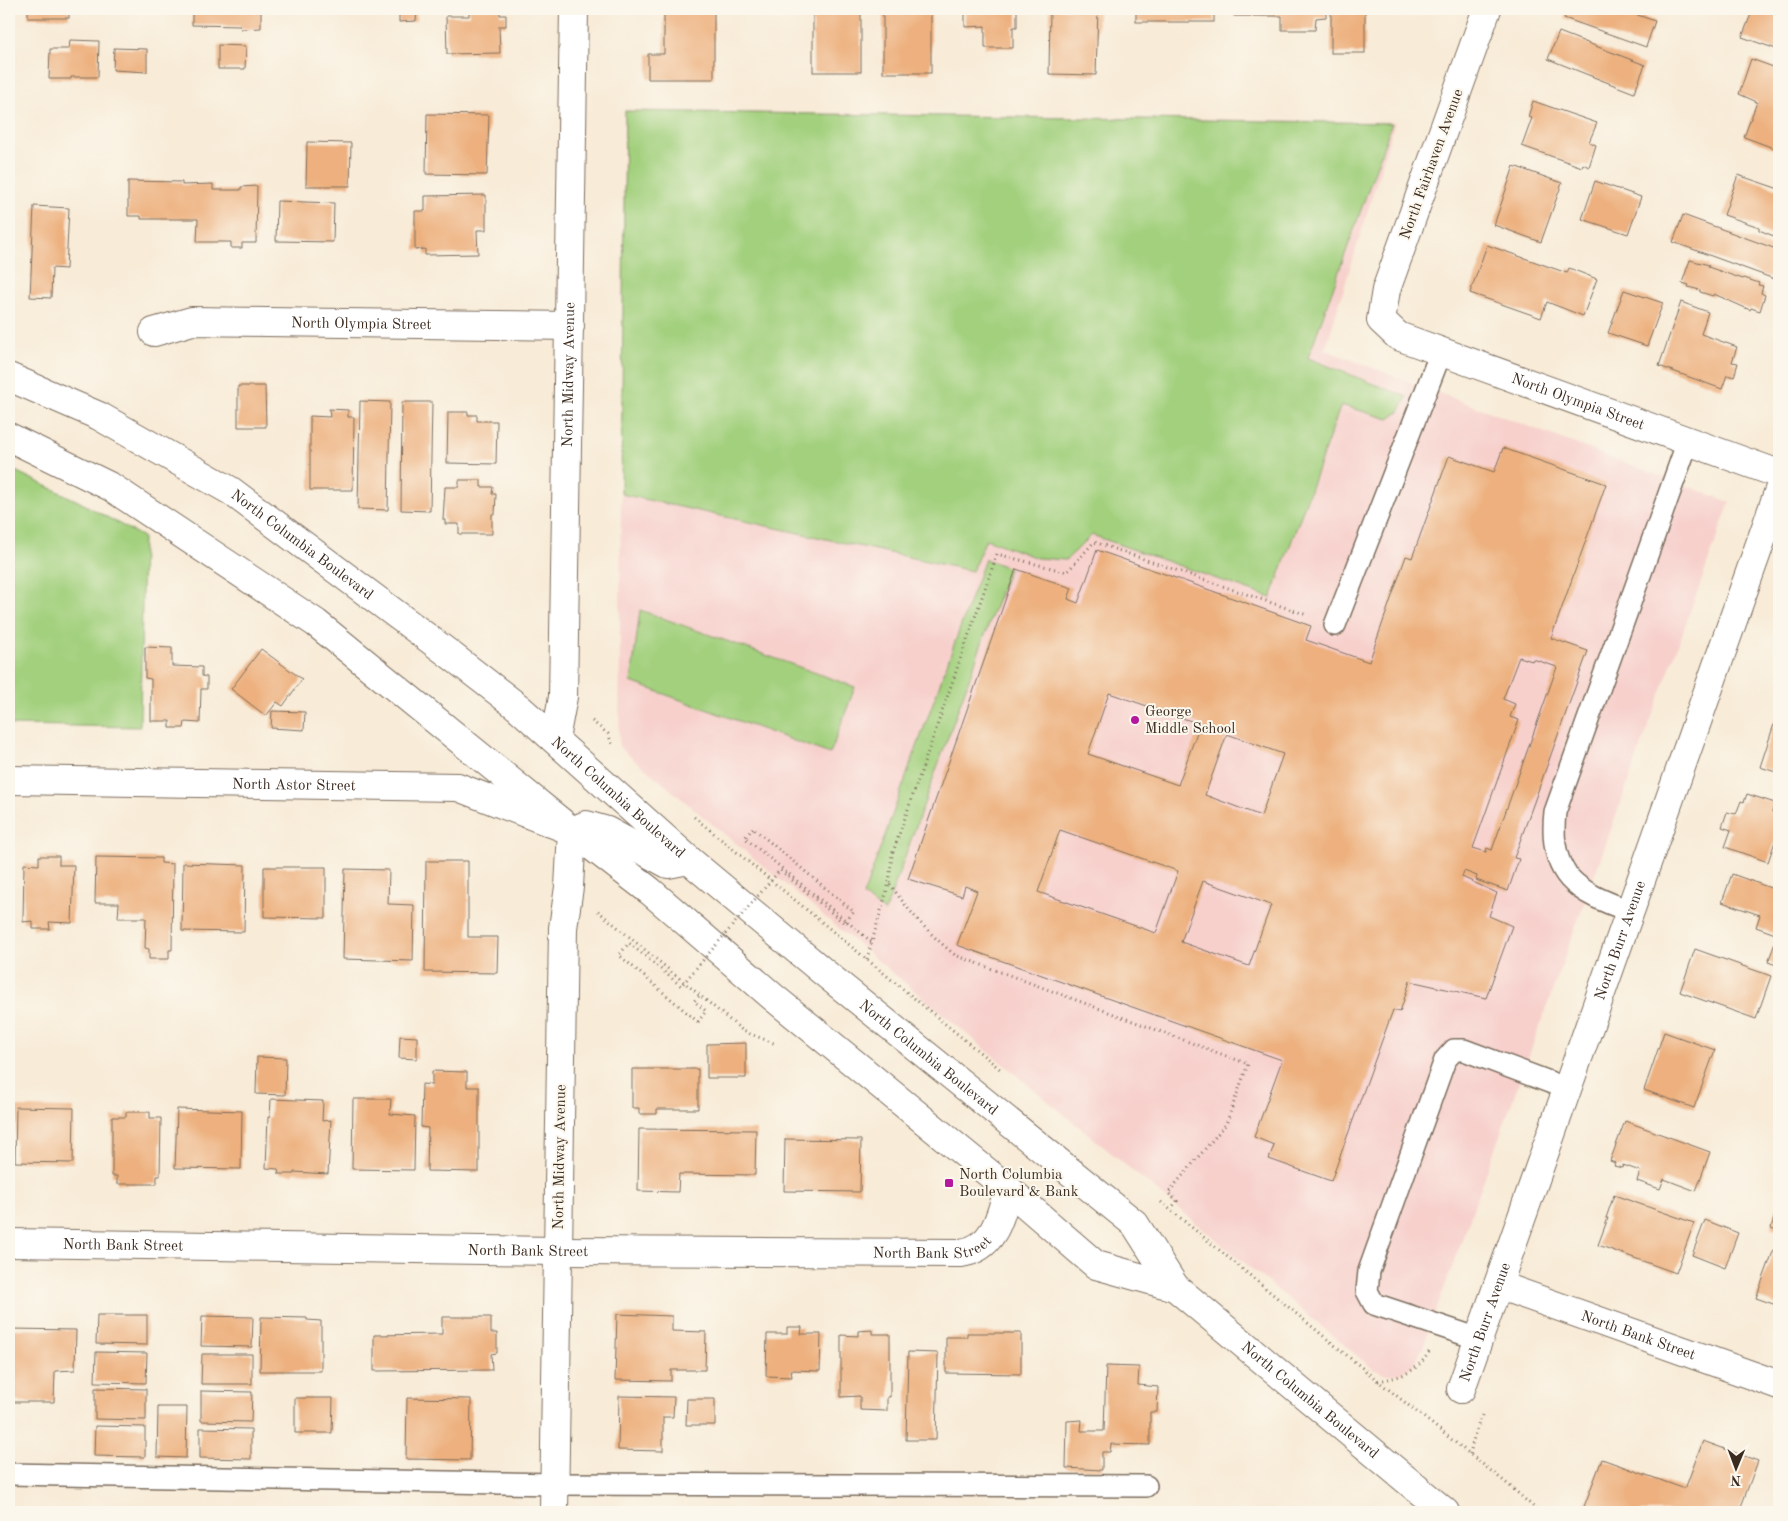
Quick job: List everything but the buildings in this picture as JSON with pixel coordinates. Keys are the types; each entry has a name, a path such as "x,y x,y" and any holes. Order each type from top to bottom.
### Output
{"street":[{"name":"North Midway Avenue","path":"555,739 564,697 574,9"},
{"name":"North Fairhaven Avenue","path":"1382,320 1386,290 1487,9"},
{"name":"North Olympia Street","path":"1382,320 1398,336 1779,474"},
{"name":"North Olympia Street","path":"154,332 192,321 570,326"},
{"name":"North Columbia Boulevard","path":"9,377 98,416 231,491 519,708 689,860 1135,1224 1175,1287 1445,1512"},
{"name":"North Columbia Boulevard","path":"9,437 111,487 316,624 572,831 650,891 773,997 1008,1189 1096,1265 1175,1287"},
{"name":"North Burr Avenue","path":"1461,1389 1779,490"},
{"name":"North Astor Street","path":"9,780 458,787 572,831"},
{"path":"572,831 586,825 607,831 668,864 689,860"},
{"name":"North Midway Avenue","path":"554,1512 563,928 569,887 572,831"},
{"name":"North Bank Street","path":"9,1243 558,1251 961,1253 970,1252 986,1242 996,1229 1008,1189"},
{"name":"North Bank Street","path":"1498,1285 1779,1385"}],"lane":[{"path":"1335,625 1440,352"},
{"path":"1630,911 1600,900 1581,890 1566,874 1556,855 1552,834 1555,812 1688,441"},
{"path":"1479,1339 1374,1304 1367,1291 1369,1271 1445,1060 1454,1050 1464,1050 1568,1089"},
{"path":"9,1474 554,1484 1146,1486"}],"path":[{"path":"867,958 889,883 892,855 997,554 1067,572 1094,542 1335,625"},
{"name":"North Columbia Boulevard","path":"608,734 616,753"},
{"path":"692,815 1003,1072"},
{"path":"700,995 694,1001 706,1011 698,1022 619,955 630,943 681,986 780,870 844,923 854,912 753,828 745,838 872,942"},
{"path":"889,883 911,914 933,937 956,955 1248,1064 1226,1124 1168,1193 1177,1202 1171,1209"},
{"path":"569,887 743,1032 780,1045"},
{"path":"1159,1199 1378,1382 1510,1486 1540,1512"},
{"path":"1378,1382 1400,1378 1424,1361 1432,1348 1440,1326"}],"shaded area":[{"name":"George Middle School","path":"624,110 1395,122 1325,350 1730,502 1423,1347 1413,1366 1400,1373 1386,1375 1373,1369 619,747"}],"green space":[{"path":"625,111 1392,123 1308,358 1407,397 1399,412 1389,419 1341,405 1271,598 1092,535 1066,560 1037,558 986,539 972,571 621,494"},
{"path":"9,468 78,501 143,537 140,727 9,725"},
{"path":"985,559 1009,568 885,912 863,896"},
{"path":"640,610 855,687 830,754 631,682"}],"place":[{"name":"George Middle School","path":"1135,720"},
{"name":"North Columbia Boulevard & Bank","path":"949,1183"}]}
